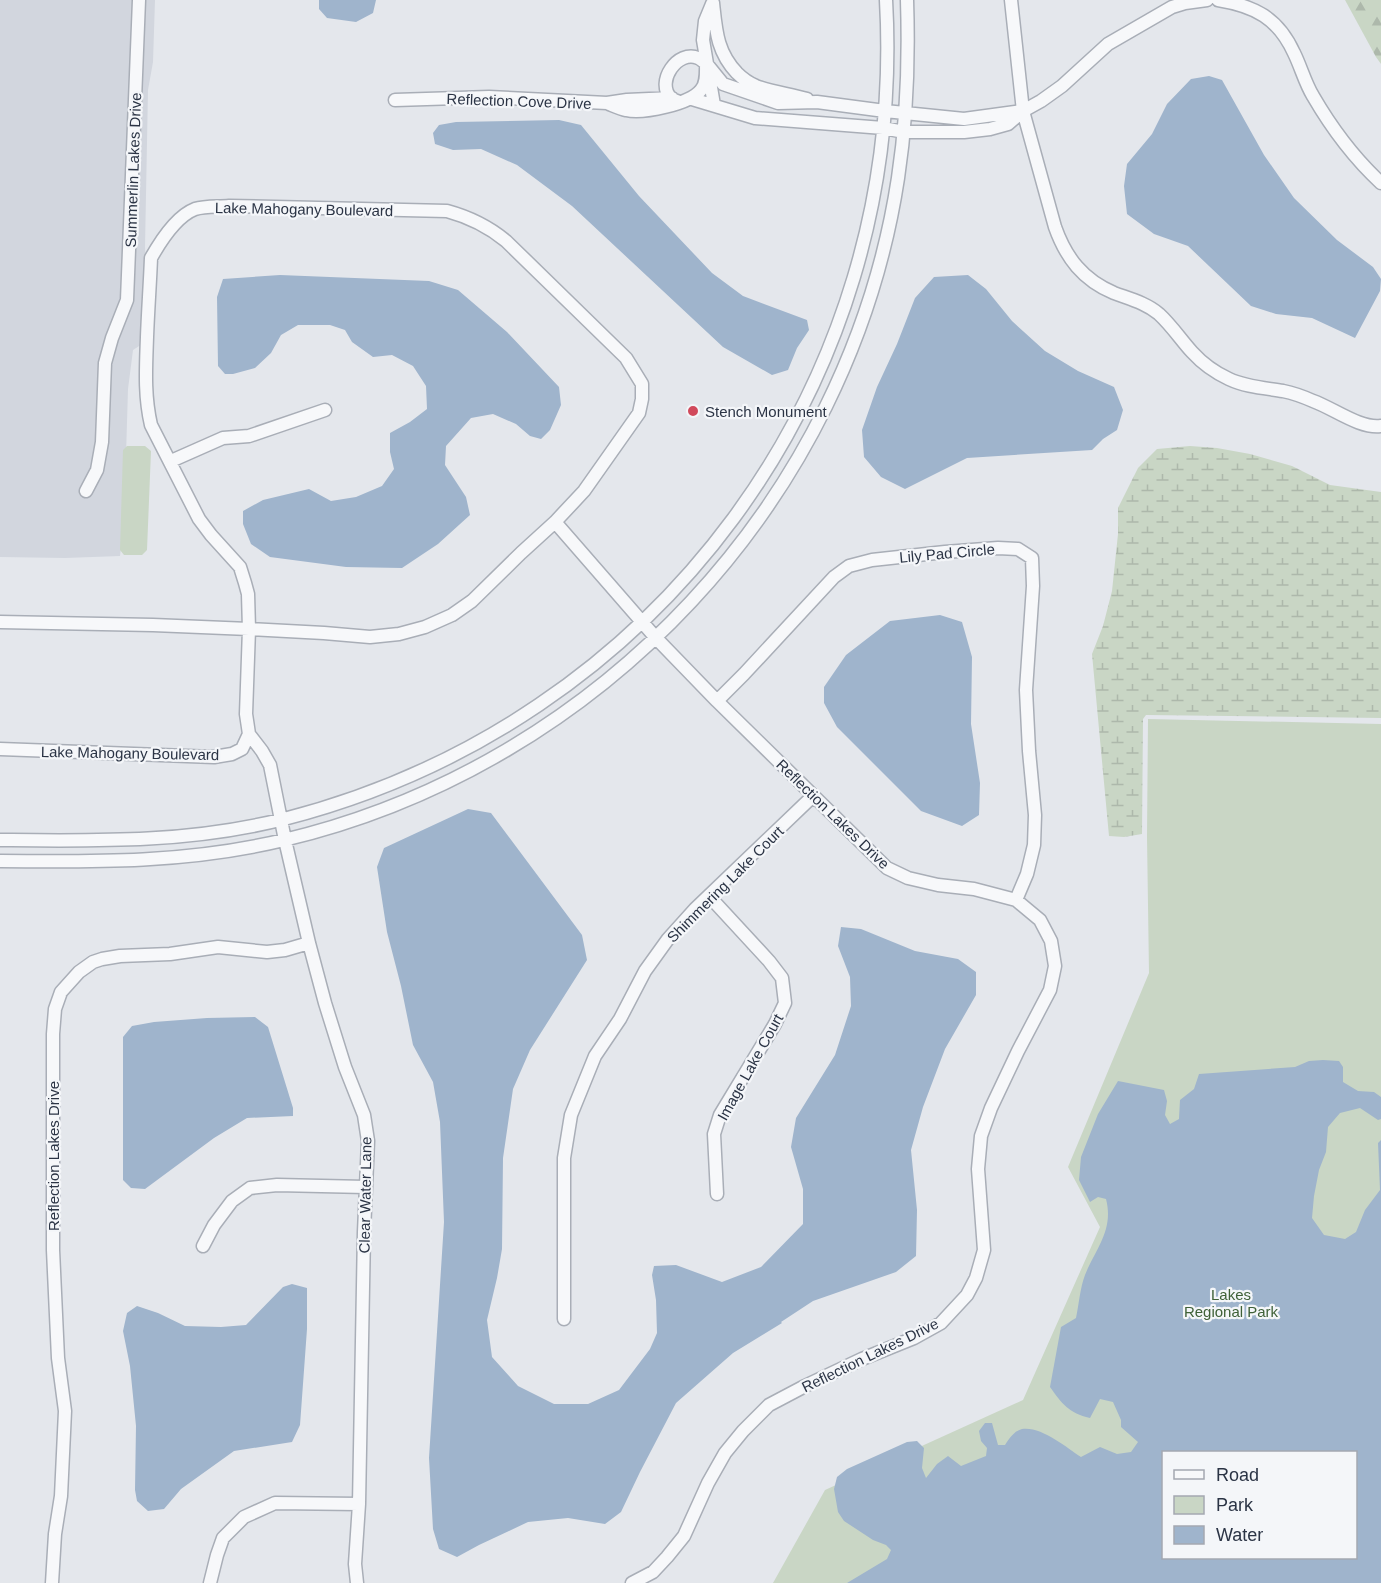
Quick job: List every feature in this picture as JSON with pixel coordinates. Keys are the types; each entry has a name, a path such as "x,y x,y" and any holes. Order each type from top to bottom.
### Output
{"street":[{"name":"Summerlin Lakes Drive","path":"86,491 94,477 102,442 105,363 127,300 129,285 140,0"},
{"path":"0,840 118,841 205,834 282,819 366,794 432,766 493,735 578,678 642,623 701,561 729,525 772,461 808,396 828,351 857,267 876,181 885,111 886,0"},
{"path":"0,861 106,862 216,853 285,840 380,811 423,794 524,740 576,705 656,638 705,588 746,537 785,480 822,414 854,341 870,294 898,178 908,79 907,0"},
{"path":"1011,0 1023,111 1061,244 1068,257 1084,274 1103,287 1145,304 1158,313 1194,353 1229,379 1268,390 1284,391 1314,401 1366,425 1381,426"},
{"name":"Reflection Cove Drive","path":"395,100 489,97 608,103 627,111 657,109 681,100 714,105 755,118 884,128 904,132 964,132 990,129 1008,124 1023,111 1062,86 1108,44 1172,8 1185,3 1207,0"},
{"path":"1218,0 1249,3 1279,29 1295,54 1311,94 1352,153 1381,183"},
{"path":"713,1 720,47 728,63 742,78 755,86 817,102 905,113 964,118 1023,111"},
{"path":"713,1 705,21 703,40 714,105"},
{"path":"706,63 706,80 702,89 681,100 667,92 668,74 676,62 686,56 697,57 706,63 723,84 759,97 778,103 817,102"},
{"name":"Lake Mahogany Boulevard","path":"0,622 153,625 249,629 324,633 370,637 399,634 425,627 452,615 472,601 584,491 639,413 642,384 626,358 506,241 492,229 466,217 447,211 228,206 196,209 186,214 173,227 151,258 145,390 147,408 151,425 199,519 240,567 248,594 249,629 246,714 249,734 242,749 232,754 214,757 0,749"},
{"path":"171,461 223,438 249,436 325,410"},
{"path":"555,522 642,623"},
{"name":"Lily Pad Circle","path":"717,701 834,577 849,566 872,560 998,548 1018,549 1032,558 1033,586 1026,690 1035,815 1034,845 1027,874 1016,900"},
{"name":"Reflection Lakes Drive","path":"632,1583 653,1572 684,1536 724,1453 769,1406 862,1359 915,1338 941,1323 967,1295 976,1278 984,1250 978,1169 981,1136 990,1108 1050,990 1055,966 1051,941 1041,920 1016,900 908,878 887,868 717,701 642,623"},
{"path":"249,734 270,765 282,819"},
{"name":"Shimmering Lake Court","path":"564,1319 564,1158 571,1115 596,1056 620,1019 645,971 668,939 695,909 813,796"},
{"name":"Clear Water Lane","path":"282,819 285,840 325,1004 345,1067 364,1115 368,1141 357,1583"},
{"name":"Image Lake Court","path":"709,897 782,978 785,1003 775,1024 720,1115 714,1134 717,1194"},
{"name":"Reflection Lakes Drive","path":"52,1583 55,1534 61,1496 64,1411 58,1358 53,1250 53,1034 57,1001 67,984 79,972 93,962 102,959 170,954 218,947 267,952 285,950 309,943"},
{"path":"203,1246 214,1224 232,1201 250,1188 277,1185 366,1187"},
{"path":"210,1583 224,1538 244,1517 275,1503 359,1504"}],"shaded area":[{"path":"0,0 155,0 153,62 148,90 145,247 148,307 153,337 133,350 128,389 124,522 120,556 0,557"}],"green space":[{"path":"1345,0 1381,0 1381,64 1376,57"},
{"path":"127,446 145,446 151,451 147,550 142,555 124,555 120,550 123,450"},
{"path":"1190,446 1250,454 1292,466 1330,485 1381,492 1381,718 1146,715 1143,719 1142,834 1124,837 1109,836 1092,654 1103,626 1112,591 1118,534 1118,508 1138,468 1157,449"},
{"name":"Lakes Regional Park","path":"1148,719 1381,724 1381,1583 773,1583 825,1490 1023,1400 1100,1227 1068,1167 1149,973"}],"water":[{"path":"319,0 376,0 373,13 356,22 327,18 319,9"},
{"path":"1209,76 1222,80 1264,155 1294,198 1337,240 1373,267 1381,279 1380,291 1355,338 1312,318 1276,314 1251,306 1188,246 1154,234 1127,214 1124,186 1127,164 1152,134 1167,104 1191,79"},
{"path":"559,120 581,125 639,196 712,273 743,296 807,320 809,330 797,348 788,370 772,375 723,347 572,206 517,165 481,149 453,150 435,144 433,133 439,125 456,122"},
{"path":"280,275 429,281 458,290 507,332 559,387 561,405 550,430 541,439 530,436 516,424 493,414 471,418 446,446 445,465 466,497 470,515 438,544 402,568 346,567 270,557 251,544 243,524 243,511 263,500 309,489 331,501 356,497 382,486 394,469 390,452 390,433 427,409 426,386 413,366 392,355 373,357 352,342 345,330 330,325 298,325 281,335 271,353 255,368 225,374 218,366 217,297 223,279"},
{"path":"968,275 986,289 1012,321 1045,351 1078,371 1114,387 1123,410 1117,430 1092,450 967,458 905,489 881,477 864,457 862,430 877,387 915,298 934,277"},
{"path":"940,615 962,622 972,657 971,724 980,783 979,815 962,826 921,811 837,727 824,703 824,687 846,655 890,621"},
{"path":"468,809 491,813 582,935 587,960 530,1050 513,1089 503,1158 502,1249 487,1320 492,1357 518,1386 554,1404 588,1404 619,1390 650,1349 657,1333 656,1300 652,1275 654,1266 676,1265 722,1282 761,1267 803,1224 803,1189 791,1147 796,1118 835,1055 851,1006 850,977 838,946 841,927 861,929 915,951 958,959 976,972 976,995 945,1049 923,1107 911,1150 917,1210 916,1256 896,1272 813,1301 733,1353 676,1403 621,1512 605,1524 568,1518 528,1522 457,1557 439,1549 433,1529 429,1458 444,1222 440,1122 433,1082 413,1045 387,932 377,867 384,848"},
{"path":"255,1017 268,1027 293,1108 293,1116 247,1118 214,1138 145,1189 131,1188 123,1180 123,1037 132,1026 154,1022"},
{"path":"1309,1061 1339,1061 1343,1067 1343,1082 1358,1091 1374,1092 1381,1097 1381,1119 1378,1120 1360,1108 1340,1113 1328,1127 1326,1152 1319,1170 1312,1218 1324,1235 1345,1239 1356,1232 1365,1210 1380,1190 1378,1143 1381,1140 1381,1583 847,1583 887,1559 891,1550 844,1521 838,1512 834,1489 837,1477 847,1469 907,1442 917,1441 924,1448 922,1468 926,1478 937,1464 948,1456 961,1466 986,1456 987,1448 981,1441 979,1431 985,1423 992,1423 998,1445 1005,1445 1019,1430 1029,1429 1053,1438 1081,1457 1100,1447 1117,1454 1131,1452 1138,1442 1121,1427 1121,1420 1113,1402 1100,1399 1090,1418 1067,1407 1050,1387 1061,1327 1076,1318 1083,1280 1103,1238 1108,1220 1106,1199 1098,1197 1090,1202 1079,1180 1081,1157 1098,1114 1118,1081 1164,1090 1167,1101 1165,1115 1170,1124 1179,1119 1180,1100 1194,1089 1199,1074 1295,1067"},
{"path":"292,1284 307,1288 307,1329 300,1425 292,1442 234,1451 181,1489 164,1509 148,1511 137,1501 135,1490 136,1426 130,1366 123,1331 127,1313 137,1306 185,1326 246,1325 283,1287"}],"place":[{"name":"Stench Monument","path":"693,411"}]}
